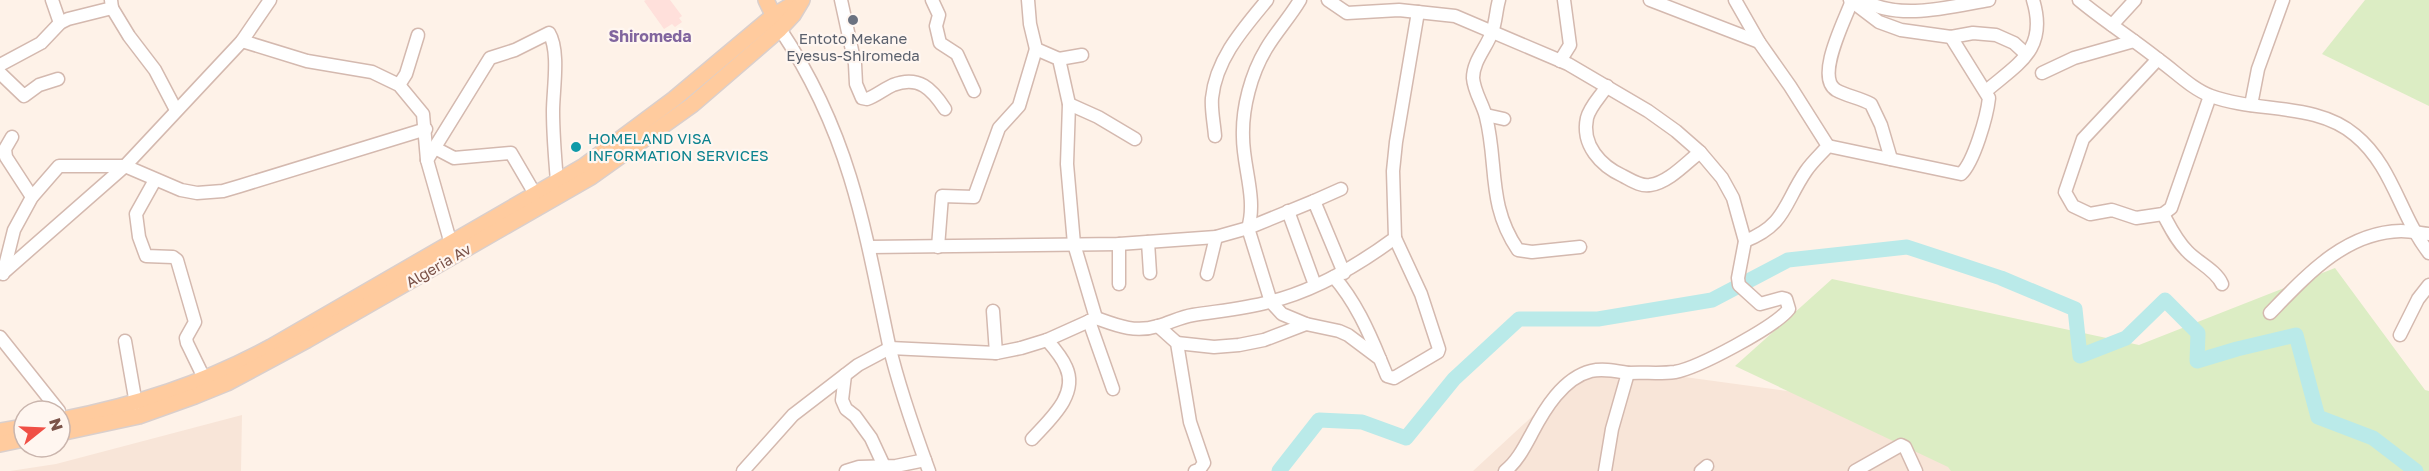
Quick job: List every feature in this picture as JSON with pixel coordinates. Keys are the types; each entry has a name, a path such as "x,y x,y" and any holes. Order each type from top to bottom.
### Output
{"main road":[{"path":"766,0 777,22 801,0"},
{"name":"Algeria Av","path":"72,417 136,404 205,380 271,347 584,166 777,22"},
{"name":"Algeria Av","path":"72,419 138,416 227,383 307,340 591,177 692,105 777,22"}],"street":[{"path":"52,0 60,23"},
{"path":"1,275 125,166 242,41 270,0"},
{"path":"841,0 855,64 856,84 862,98 867,99 893,85 909,82 922,84 934,92 945,109"},
{"path":"932,0 939,15 936,26 940,43 957,54 974,91"},
{"path":"938,247 942,196 974,197 999,128 1019,106 1036,49 1030,24 1028,0"},
{"path":"1215,136 1212,100 1215,80 1222,61 1267,0"},
{"path":"1300,0 1265,50 1253,74 1244,116 1243,138 1252,215 1248,228 1271,302 1282,314 1306,324 1340,331 1380,359"},
{"path":"1328,0 1347,13 1399,10 1455,16 1560,61 1658,117 1711,163 1733,198 1745,241 1738,278 1739,285 1760,304 1786,299 1789,309 1763,328 1695,367 1674,372 1628,373 1601,369 1589,371 1571,382 1555,396 1542,414 1526,444 1505,471"},
{"path":"1498,0 1492,33 1483,48 1473,76 1486,115 1498,207 1518,250 1532,252 1580,248"},
{"path":"1560,61 1570,45 1564,0"},
{"path":"1650,0 1759,42"},
{"path":"1735,0 1759,42 1791,86 1828,146 1961,174 1966,170 1989,98 1951,37"},
{"path":"1855,1 1901,12 1989,0"},
{"path":"1986,91 2020,62 2039,30 2033,0"},
{"path":"2079,0 2182,79 2210,96 2326,117 2356,135 2383,167 2414,232 2429,253"},
{"path":"2112,25 2135,0"},
{"path":"2251,105 2258,69 2283,0"},
{"path":"1855,1 1879,22 1901,30 1951,37 1973,33 1996,35 2014,44 2026,54"},
{"path":"1855,1 1831,53 1828,74 1830,84 1835,90 1871,104 1881,125 1891,159"},
{"path":"0,65 41,43 60,23 111,4 129,36 155,70 176,110"},
{"path":"1314,201 1343,287 1365,324 1387,376 1394,378 1437,352 1439,349 1421,294 1395,238 1393,171 1418,12"},
{"path":"777,22 811,82 850,177 869,247 890,348 927,466 859,467 846,471"},
{"path":"427,160 490,58 515,50 549,33 554,54 557,181"},
{"path":"399,85 406,74 418,35"},
{"path":"242,41 308,61 372,72 399,85 421,109 426,129 427,160 451,243"},
{"path":"2042,73 2074,58 2133,41"},
{"path":"1036,49 1059,59 1082,55"},
{"path":"1059,59 1069,104 1067,164 1074,244 1092,319 1113,389"},
{"path":"2158,59 2083,139 2065,192 2073,206 2090,214 2112,210 2136,218 2163,214 2171,208 2210,96"},
{"path":"0,73 24,96 39,85 58,79"},
{"path":"1607,86 1590,111 1586,127 1588,140 1595,154 1610,170 1645,186 1651,185 1663,181 1700,152"},
{"path":"1069,104 1135,138"},
{"path":"1486,115 1503,119"},
{"path":"1,275 14,230 32,197 62,165 125,166 181,190 197,193 223,191 426,129"},
{"path":"12,137 5,148 6,157 32,197"},
{"path":"1745,241 1761,235 1782,215 1807,170 1828,146"},
{"path":"435,148 454,158 511,153 535,194"},
{"path":"155,180 136,214 139,237 146,256 173,257 177,260 195,322 186,338 187,343 205,380"},
{"path":"869,247 1119,244 1216,237 1248,228 1341,189"},
{"path":"1288,211 1316,285"},
{"path":"2163,214 2176,239 2215,274 2222,284"},
{"path":"2270,313 2311,270 2340,249 2374,235 2402,231 2429,234"},
{"path":"1207,273 1214,253 1216,237"},
{"path":"743,471 793,415 869,357 890,348 996,353 1047,340 1092,319 1124,329 1136,330 1158,326 1191,315 1271,302 1339,275 1395,238"},
{"path":"1148,242 1150,273"},
{"path":"1119,244 1119,284"},
{"path":"2400,335 2418,299 2429,285"},
{"path":"993,311 996,353"},
{"path":"1158,326 1177,343 1214,347 1264,340 1306,324"},
{"path":"0,337 46,399"},
{"path":"1032,439 1067,397 1070,383 1065,364 1047,340"},
{"path":"125,341 136,404"},
{"path":"1177,343 1190,422 1204,463 1199,470 1195,471"},
{"path":"1605,471 1612,429 1628,373"},
{"path":"845,375 842,400 846,409 855,416 871,438 884,466"},
{"path":"1855,471 1901,445 1905,447 1916,471"}],"shaded area":[{"path":"670,0 682,16 679,18 682,22 675,27 672,24 664,29 644,1"},
{"path":"1589,364 1950,413 1983,471 1473,471"},
{"path":"242,415 241,471 10,471 56,464"}],"green space":[{"path":"2365,0 2429,0 2429,106 2322,54"},
{"path":"2335,268 2425,390 2429,391 2429,471 1951,471 1948,467 1735,366 1832,279 2139,345"}],"waterway":[{"path":"1279,471 1319,420 1362,422 1406,438 1454,379 1519,319 1598,319 1712,300 1788,260 1907,247 2001,278 2075,309 2080,356 2126,338 2165,300 2198,333 2197,361 2296,335 2318,417 2373,438 2416,471"}],"place":[{"name":"Entoto Mekane Eyesus-Shiromeda","path":"853,20"},
{"name":"HOMELAND VISA INFORMATION SERVICES","path":"576,147"}],"district":[{"name":"Shiromeda","path":"650,36"}]}
